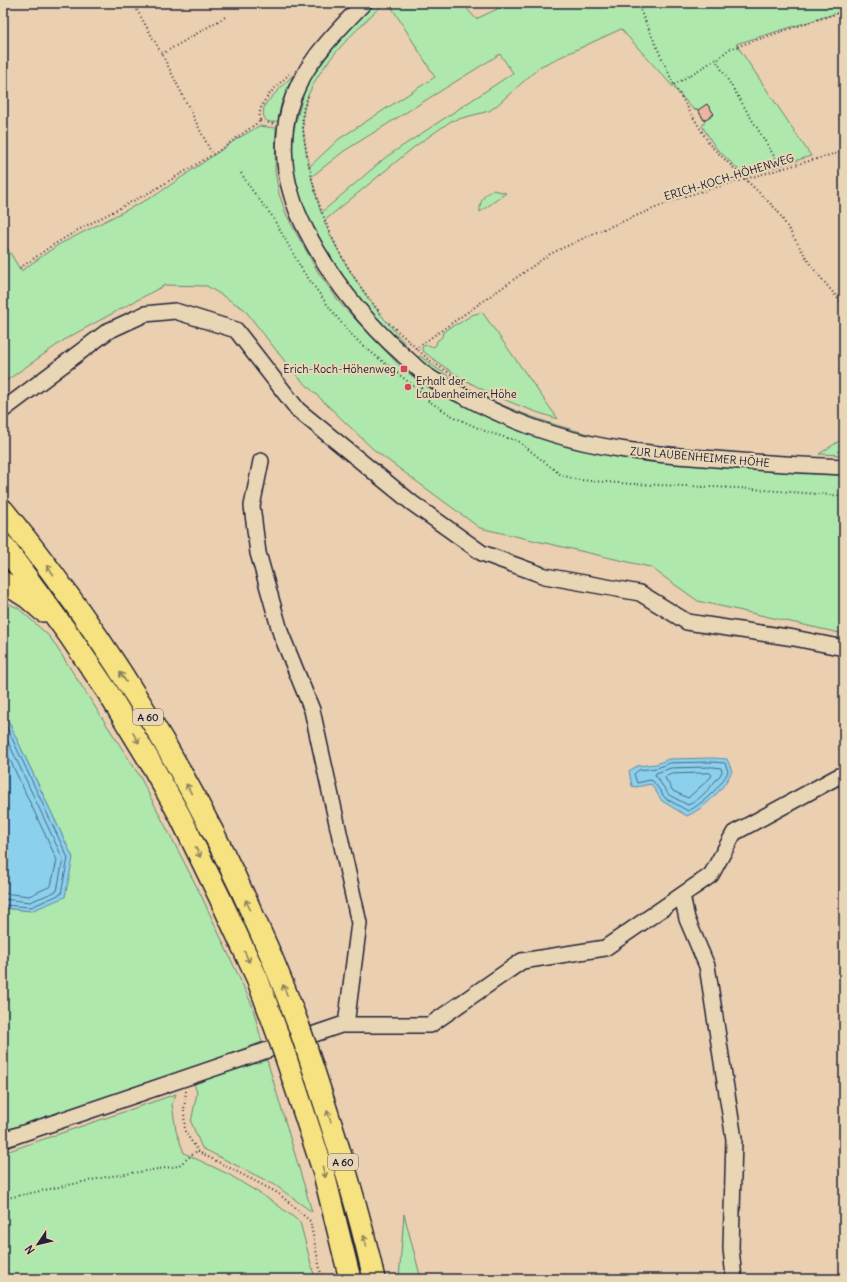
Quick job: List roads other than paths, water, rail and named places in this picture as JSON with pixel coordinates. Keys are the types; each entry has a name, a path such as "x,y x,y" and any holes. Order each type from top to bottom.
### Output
{"highway":[{"name":"A 60","path":"3,510 28,541 84,617 128,684 171,756 238,882 265,940 306,1047 346,1171 374,1279"},
{"name":"A 60","path":"3,545 69,635 107,691 149,760 180,816 220,896 257,978 285,1055 323,1170 350,1279"},
{"name":"A 60","path":"3,582 28,598 69,635"}],"street":[{"name":"ZUR LAUBENHEIMER HÖHE","path":"364,3 328,42 309,67 303,91 289,110 284,150 290,192 301,220 327,267 360,311 387,340 423,373 446,388 513,420 551,434 583,442 649,454 777,464 844,467"},
{"path":"3,410 108,331 144,314 175,312 236,330 298,410 412,503 482,553 545,576 640,593 687,622 794,638 844,648"},
{"path":"261,460 252,506 258,553 281,634 312,710 359,923 346,1025"},
{"path":"3,1140 342,1026 430,1025 522,961 605,948 712,875 734,833 844,774"},
{"path":"682,895 687,919 707,966 734,1139 731,1248 734,1279"}],"water":[{"path":"3,710 73,858 65,897 31,911 3,908"},
{"path":"669,759 727,759 732,771 729,778 707,803 694,813 687,816 662,801 651,784 636,787 632,786 629,771 637,766 656,764"}],"place":[{"name":"Erich-Koch-Höhenweg","path":"404,369"},
{"name":"Erhalt der Laubenheimer Höhe","path":"408,387"}]}
